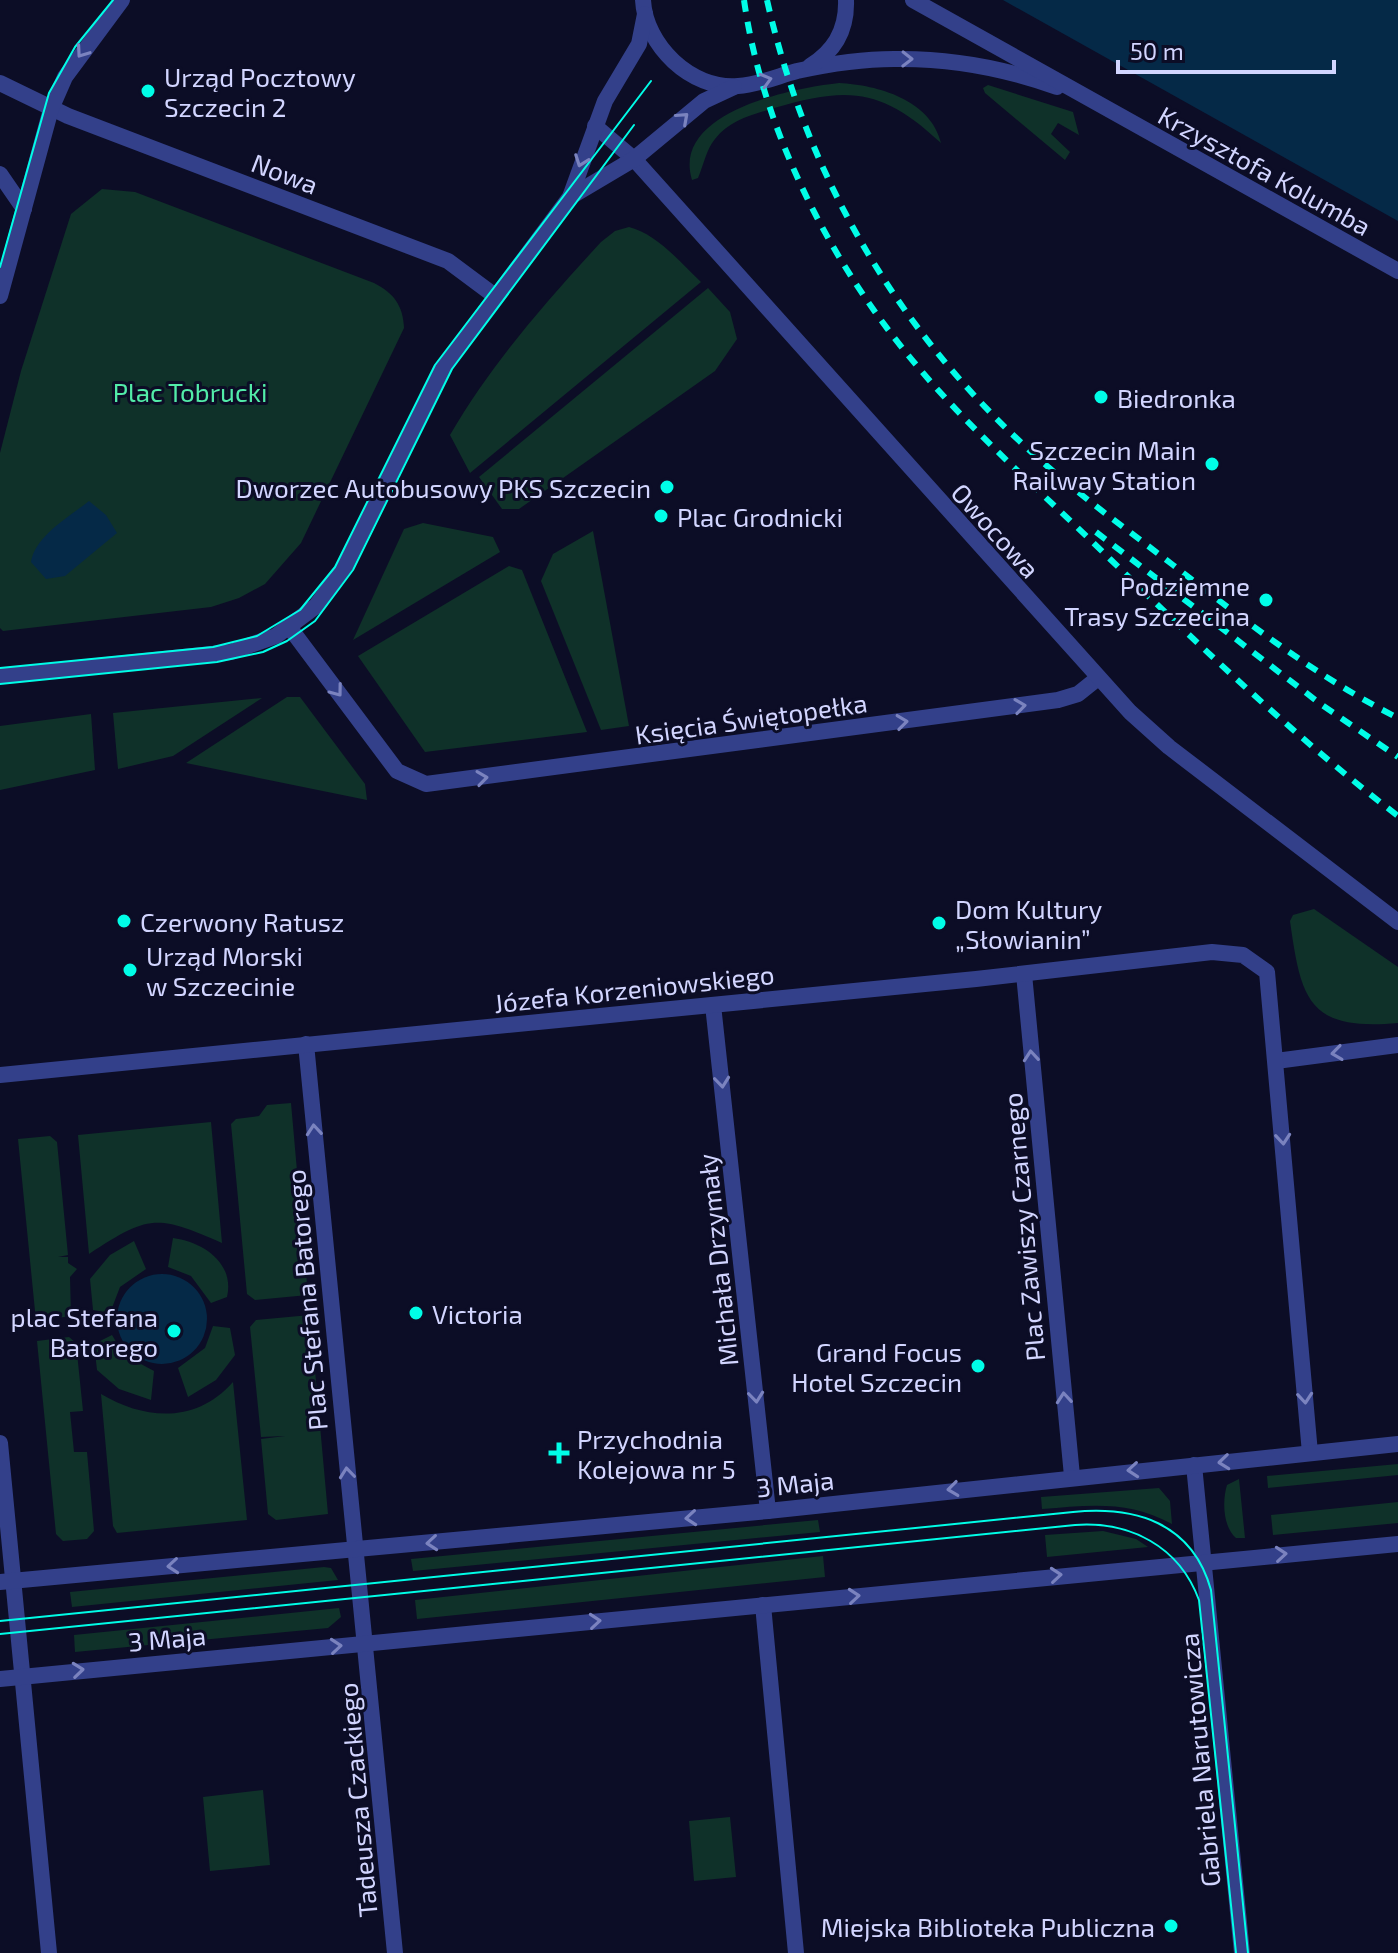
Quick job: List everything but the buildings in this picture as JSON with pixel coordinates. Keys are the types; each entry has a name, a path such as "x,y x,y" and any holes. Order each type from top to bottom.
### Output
{"street":[{"path":"0,296 51,109 65,77 122,0"},
{"name":"Krzysztofa Kolumba","path":"794,72 813,65 834,46 843,28 846,0"},
{"name":"Krzysztofa Kolumba","path":"913,0 999,45 1398,271"},
{"path":"0,676 224,653 262,643 290,628 316,606 339,576 430,390 495,296 570,197 595,126 636,51 644,7"},
{"name":"Krzysztofa Kolumba","path":"644,7 656,43 674,62 709,82 738,86 829,65 893,59 974,65 1044,82 1109,110"},
{"name":"Nowa","path":"0,83 51,109 444,259 495,296"},
{"path":"570,197 634,159 699,104 738,86"},
{"path":"595,126 634,159"},
{"name":"Owocowa","path":"634,159 1098,678 1169,747 1398,922"},
{"path":"0,174 24,209"},
{"name":"Księcia Świętopełka","path":"290,628 390,762 406,777 437,784 1058,700 1078,694 1098,678"},
{"name":"Józefa Korzeniowskiego","path":"0,1075 1024,974 1222,951 1251,958 1267,972 1276,1061"},
{"name":"Plac Zawiszy Czarnego","path":"1024,974 1072,1476"},
{"name":"Michała Drzymały","path":"713,1005 768,1511"},
{"name":"Plac Stefana Batorego","path":"306,1044 354,1551"},
{"path":"1310,1453 1276,1061 1398,1045"},
{"path":"0,1443 6,1581 22,1677 49,1953"},
{"name":"3 Maja","path":"6,1581 768,1511 1072,1476 1398,1444"},
{"path":"1194,1465 1203,1562"},
{"name":"3 Maja","path":"0,1679 1398,1544"},
{"path":"354,1551 365,1643"},
{"name":"Gabriela Narutowicza","path":"1203,1562 1242,1953"},
{"path":"763,1605 796,1953"},
{"name":"Tadeusza Czackiego","path":"365,1643 395,1953"}],"green space":[{"path":"839,83 870,87 915,106 935,128 941,143 901,111 882,102 864,97 823,96 758,113 727,127 712,143 698,178 692,180 690,157 700,137 717,121 767,98"},
{"path":"988,85 1073,112 1079,135 1058,123 1051,134 1070,152 1065,160 985,93 983,88"},
{"name":"Plac Tobrucki","path":"102,189 135,192 374,283 396,301 404,328 301,543 265,584 239,598 211,607 3,631 0,628 0,453 21,371 71,214"},
{"path":"629,227 659,242 701,282 470,473 450,435 466,409 520,334 580,265 615,231"},
{"path":"708,288 730,312 737,339 715,371 519,509 502,509 479,477"},
{"path":"423,523 493,537 500,552 353,640 404,529"},
{"path":"593,531 629,726 601,730 541,581 553,554"},
{"path":"509,566 522,570 587,732 425,752 358,656"},
{"path":"287,697 300,697 365,784 367,800 186,763"},
{"path":"262,698 173,756 118,769 113,713"},
{"path":"91,714 95,770 0,790 0,726"},
{"path":"1314,909 1398,967 1398,1023 1345,1022 1327,1015 1314,1005 1299,971 1290,921 1293,915"},
{"path":"291,1103 308,1295 255,1300 247,1294 231,1124 236,1119 259,1116 267,1105"},
{"path":"211,1122 222,1243 182,1227 154,1223 126,1231 89,1254 78,1135"},
{"path":"50,1136 57,1142 68,1255 58,1257 68,1257 68,1263 77,1269 70,1277 71,1316 36,1321 18,1139"},
{"path":"173,1238 195,1244 214,1256 226,1274 227,1297 211,1303 191,1276 168,1267"},
{"path":"134,1241 146,1269 120,1287 110,1313 93,1310 90,1279 110,1255"},
{"path":"310,1315 328,1514 276,1520 268,1514 261,1439 285,1436 261,1437 250,1327 256,1320"},
{"path":"213,1326 230,1328 235,1355 216,1380 188,1397 178,1368 205,1348"},
{"path":"112,1335 124,1355 154,1371 151,1400 119,1389 97,1370 94,1344"},
{"path":"69,1337 76,1343 83,1411 70,1412 74,1452 87,1452 94,1531 87,1539 63,1541 56,1534 37,1341"},
{"path":"233,1382 247,1520 117,1533 113,1526 101,1394 135,1409 170,1414 203,1405 219,1396"},
{"path":"1398,1464 1398,1475 1268,1488 1267,1476"},
{"path":"1239,1479 1245,1538 1236,1538 1232,1533 1225,1513 1227,1485"},
{"path":"1159,1488 1170,1501 1172,1524 1140,1511 1109,1506 1042,1509 1041,1497"},
{"path":"1398,1502 1398,1523 1273,1535 1271,1515"},
{"path":"818,1520 820,1532 413,1571 411,1559"},
{"path":"1103,1531 1136,1539 1148,1547 1047,1557 1045,1535"},
{"path":"823,1556 825,1577 417,1619 415,1600"},
{"path":"331,1568 338,1580 72,1607 70,1592"},
{"path":"339,1608 341,1617 328,1628 75,1652 74,1635"},
{"path":"263,1790 270,1865 210,1871 203,1797"},
{"path":"730,1817 736,1877 694,1881 689,1821"}],"water":[{"path":"1003,0 1398,0 1398,221"},
{"path":"89,501 106,515 117,533 65,576 46,579 31,562 34,553 46,535"},
{"path":"153,1274 171,1274 187,1281 200,1294 207,1310 207,1328 200,1344 187,1357 171,1364 153,1364 137,1357 124,1344 117,1328 117,1310 124,1294 137,1281"}],"tram line":[{"path":"0,267 49,93 75,47 113,0"},
{"path":"0,668 213,647 257,636 300,610 335,567 435,365 651,81"},
{"path":"0,684 217,662 263,652 287,641 315,621 353,570 452,369 634,125"},
{"path":"0,1621 1073,1512 1118,1512 1139,1516 1158,1523 1190,1548 1211,1590 1248,1953"},
{"path":"0,1634 1075,1525 1115,1527 1150,1541 1165,1551 1179,1565 1199,1600 1236,1953"}],"railway":[{"path":"744,0 753,50 767,99 806,196 857,286 918,367 987,441 1215,659 1286,724 1398,816"},
{"path":"767,0 784,64 806,127 832,187 862,244 897,299 937,352 980,401 1062,479 1227,607 1339,685 1398,718"},
{"path":"1096,532 1322,705 1398,757"}],"place":[{"name":"Urząd Pocztowy Szczecin 2","path":"148,91"},
{"name":"Biedronka","path":"1101,397"},
{"name":"Szczecin Main Railway Station","path":"1212,464"},
{"name":"Dworzec Autobusowy PKS Szczecin","path":"667,487"},
{"name":"Plac Grodnicki","path":"661,516"},
{"name":"Podziemne Trasy Szczecina","path":"1266,600"},
{"name":"Czerwony Ratusz","path":"124,921"},
{"name":"Dom Kultury „Słowianin”","path":"939,923"},
{"name":"Urząd Morski w Szczecinie","path":"130,970"},
{"name":"Victoria","path":"416,1313"},
{"name":"plac Stefana Batorego","path":"174,1331"},
{"name":"Grand Focus Hotel Szczecin","path":"978,1366"},
{"name":"Przychodnia Kolejowa nr 5","path":"559,1453"},
{"name":"Miejska Biblioteka Publiczna","path":"1171,1926"}]}
